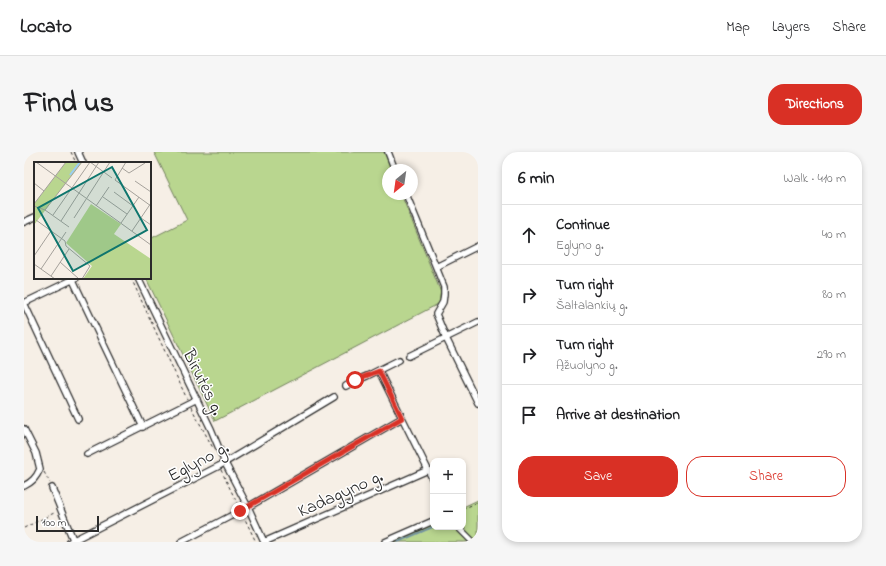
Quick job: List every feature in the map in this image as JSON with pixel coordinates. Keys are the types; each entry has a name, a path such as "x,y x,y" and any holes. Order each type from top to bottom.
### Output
{"street":[{"path":"78,152 83,162"},
{"path":"388,152 393,164"},
{"path":"408,200 444,287 443,302 436,314 446,338 478,401"},
{"path":"24,222 34,217"},
{"path":"436,267 478,246"},
{"path":"78,419 24,303 75,279 143,427"},
{"name":"Birutės g.","path":"138,279 211,429 222,465 248,507 264,542"},
{"path":"409,356 478,322"},
{"path":"346,386 355,380 379,371 399,360"},
{"path":"379,371 430,474"},
{"name":"Eglyno g.","path":"72,542 222,465 334,397"},
{"path":"87,454 197,399"},
{"path":"182,542 248,507 402,418"},
{"path":"24,429 36,453 40,470 36,478 24,486"},
{"name":"Kadagyno g.","path":"264,542 428,470"},
{"path":"52,488 72,542"},
{"path":"385,542 430,522"},
{"path":"461,530 472,542"}],"path":[{"path":"71,152 76,162"},
{"path":"131,279 189,403 216,453"},
{"path":"222,465 240,511 256,542"},
{"path":"40,470 45,472 52,488"},
{"path":"466,508 478,502"},
{"path":"24,528 60,511"}],"green space":[{"path":"154,152 384,152 389,164 382,164 382,200 403,200 442,295 440,303 215,421 146,279 151,279 151,238 187,220"},
{"path":"478,500 478,542 388,542 430,524 430,530 466,530 466,506"}],"waterway":[{"path":"398,542 430,528"}],"route":[{"path":"240,511 402,418 379,371 355,380"}]}
